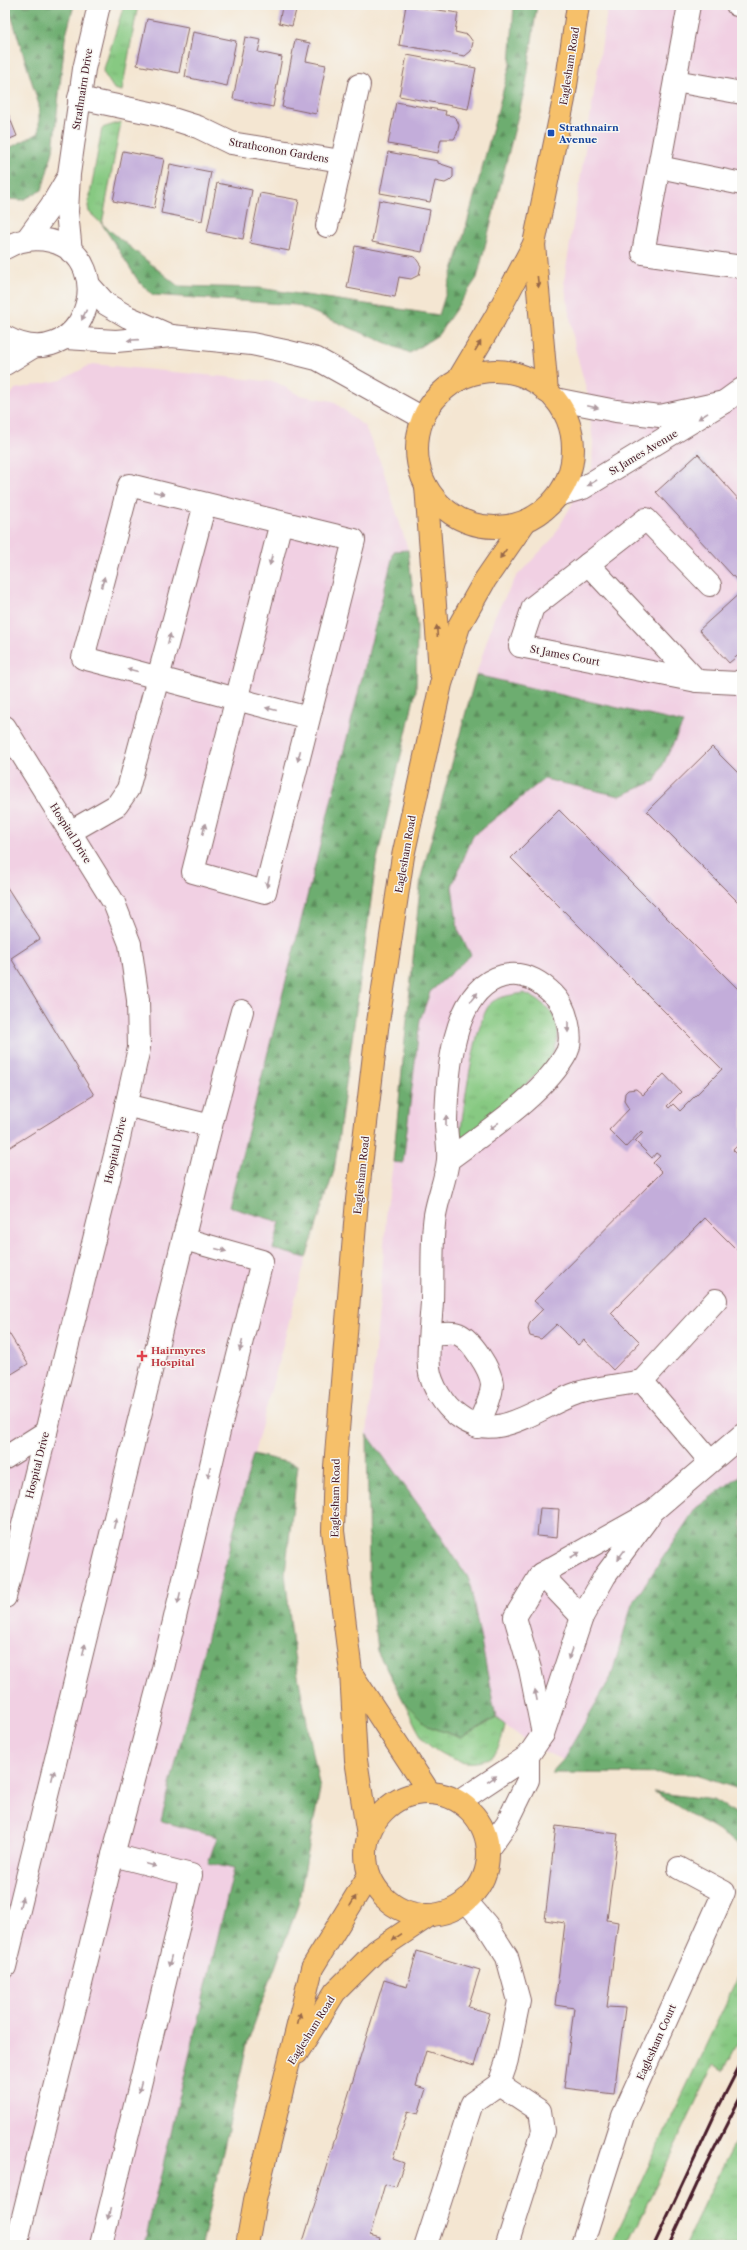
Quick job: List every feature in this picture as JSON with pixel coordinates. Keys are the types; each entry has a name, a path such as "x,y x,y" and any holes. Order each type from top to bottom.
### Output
{"main road":[{"name":"Eaglesham Road","path":"458,380 495,318 534,244 564,99 578,5"},
{"name":"Eaglesham Road","path":"534,244 551,395"},
{"path":"483,372 509,372 535,381 551,395 569,422 574,449 569,476 559,495 544,511 525,522 503,528 481,527 459,519 440,505 426,486 418,464 417,441 423,418 437,396 458,380 483,372"},
{"name":"Eaglesham Road","path":"426,486 442,684"},
{"name":"Eaglesham Road","path":"368,1836 356,1760 351,1672 333,1531 335,1466 357,1200 377,1029 403,856 442,684 459,626 485,580 525,522"},
{"name":"Eaglesham Road","path":"351,1672 429,1792"},
{"path":"429,1792 443,1794 460,1802 474,1814 484,1830 488,1849 487,1869 479,1887 466,1901 449,1911 430,1915 411,1913 393,1905 378,1892 369,1875 365,1856 368,1836 376,1818 391,1804 407,1795 429,1792"},
{"name":"Eaglesham Road","path":"247,2245 255,2200 312,1968 369,1875"},
{"name":"Eaglesham Road","path":"286,2069 335,1992 376,1951 430,1915"}],"street":[{"name":"Strathnairn Drive","path":"71,252 67,212 69,174 84,69 99,5"},
{"path":"689,5 643,253 742,267"},
{"path":"737,5 742,6"},
{"path":"675,80 742,93"},
{"name":"Strathconon Gardens","path":"327,226 359,85"},
{"name":"Strathconon Gardens","path":"79,98 160,115 198,127 231,143 341,161"},
{"path":"659,167 742,184"},
{"name":"Strathnairn Drive","path":"13,243 52,206 69,174"},
{"path":"5,337 17,344 34,347 50,345 65,338 77,327 86,312 89,296 88,285 82,265 71,252 57,243 42,239 13,243"},
{"path":"88,285 106,304 128,317 172,336"},
{"path":"65,338 116,341 172,336 252,344 317,359 423,418"},
{"path":"5,364 34,347"},
{"name":"St James Avenue","path":"559,495 583,488 724,402 742,388"},
{"name":"St James Avenue","path":"551,395 616,412 660,416 724,402"},
{"path":"281,522 236,700 193,872 265,892 309,718 354,540 281,522 205,504 129,485 82,658 159,677 236,700 309,718"},
{"path":"70,832 117,805 128,788 205,504"},
{"name":"St James Court","path":"710,585 646,519 533,607 520,646 697,681 738,683 742,680"},
{"path":"588,564 697,681"},
{"name":"Hospital Drive","path":"5,727 114,903 130,944 138,1000 138,1048 126,1105 46,1432 6,1586"},
{"path":"448,1160 504,1118 527,1098 550,1074 568,1050 568,1018 559,999 540,981 521,975 502,976 483,986 469,1003 456,1030 447,1094 448,1160 435,1217 429,1369 439,1394 457,1416 477,1428 505,1426 580,1392 642,1381 716,1300"},
{"path":"5,1967 9,1935 211,1126 242,1011"},
{"path":"126,1105 211,1126"},
{"path":"16,2245 113,1855 163,1668 220,1427 262,1261 184,1239"},
{"path":"430,1334 457,1333 470,1342 481,1358 492,1384 486,1409 477,1428"},
{"path":"642,1381 710,1461"},
{"path":"5,1458 46,1432"},
{"path":"543,1734 530,1669 516,1617 541,1574 652,1512 742,1435"},
{"path":"460,1802 528,1756 543,1734 582,1617 605,1576 652,1512"},
{"path":"541,1574 582,1617"},
{"path":"488,1849 506,1823 528,1780 528,1756"},
{"path":"101,2245 191,1875 113,1855"},
{"name":"Eaglesham Court","path":"582,2245 623,2116 724,1892 679,1868"},
{"path":"426,2245 472,2103 499,2084 506,2064 519,2000 507,1957 486,1924 466,1901"},
{"path":"499,2084 540,2111 543,2131 507,2245"}],"shaded area":[{"path":"608,5 742,5 742,1474 696,1508 632,1604 611,1677 563,1760 534,1747 496,1718 469,1579 367,1434 380,1300 386,1217 393,1162 403,1163 420,1020 430,992 471,955 458,930 452,886 473,836 544,779 620,796 683,723 476,675 495,615 516,577 553,538 592,468 593,443 587,392 575,348 564,281"},
{"name":"Hairmyres Hospital","path":"92,364 276,382 299,395 333,401 365,427 382,466 408,550 417,626 416,690 376,864 334,1171 306,1258 254,1454 298,1465 285,1573 294,1655 320,1789 298,1905 248,2041 202,2245 5,2245 5,403 15,389 61,380"}],"green space":[{"path":"8,5 74,5 65,39 53,151 42,190 23,200 5,199 5,150 39,133 39,105"},
{"path":"124,5 138,5 122,91 114,89 103,72"},
{"path":"514,5 537,5 526,84 477,278 438,335 410,353 296,305 153,295 139,282 102,224 178,286 259,288 439,315 463,238 510,65"},
{"path":"121,122 102,224 89,212 88,206 102,128"},
{"path":"408,550 417,626 416,690 376,864 334,1171 306,1258 273,1249 280,1222 229,1207 394,551"},
{"path":"476,675 683,723 655,781 620,796 544,779 473,836 452,886 458,930 471,955 430,992 420,1020 403,1163 393,1162 421,877"},
{"path":"524,993 536,999 553,1015 557,1024 558,1034 552,1055 544,1067 469,1138 460,1136 470,1067 479,1028 485,1014 493,1001 506,996"},
{"path":"367,1434 436,1529 469,1579 496,1718 461,1738 428,1726 404,1702 377,1651 369,1578"},
{"path":"253,1454 298,1465 285,1573 294,1655 320,1789 298,1905 248,2041 202,2245 144,2245 234,1869 208,1863 217,1837 161,1821"},
{"path":"742,1474 742,1790 692,1774 551,1773 563,1760 611,1677 632,1604 696,1508"},
{"path":"404,1702 428,1726 461,1738 496,1718 505,1725 500,1744 494,1754 487,1759 478,1762 461,1761 443,1755 422,1737"},
{"path":"654,1792 714,1800 742,1817 742,1846"},
{"path":"742,1969 742,2035 724,2070 714,2065 627,2245 611,2245"},
{"path":"742,2129 742,2245 685,2245 709,2192"}],"building":[{"path":"406,5 458,13 455,32 468,35 473,42 471,51 465,56 399,45"},
{"path":"282,7 296,10 292,26 279,23"},
{"path":"147,19 188,27 179,73 137,65"},
{"path":"193,32 236,41 227,86 185,77"},
{"path":"245,37 261,40 258,52 282,57 273,107 233,99"},
{"path":"295,40 310,43 306,61 326,65 316,114 282,107"},
{"path":"407,55 476,68 468,109 399,96"},
{"path":"396,102 446,111 445,115 453,116 457,120 459,125 457,134 454,139 441,139 438,153 388,144"},
{"path":"5,106 17,136 5,141"},
{"path":"123,151 164,159 154,209 113,201"},
{"path":"388,152 438,161 438,163 453,168 453,177 445,183 435,181 430,202 380,193"},
{"path":"170,164 211,172 202,221 161,213"},
{"path":"217,183 252,190 243,239 207,232"},
{"path":"260,193 299,200 289,251 250,243"},
{"path":"379,200 430,210 422,252 372,242"},
{"path":"355,246 415,257 421,266 419,275 411,279 399,277 395,297 347,288"},
{"path":"698,454 740,501 742,500 742,586 656,492"},
{"path":"742,591 742,652 729,663 699,630"},
{"path":"712,747 740,775 742,773 742,906 647,811"},
{"path":"559,810 742,993 742,1141 733,1150 742,1159 742,1255 705,1218 611,1313 640,1342 613,1370 584,1340 578,1345 557,1324 541,1339 530,1336 528,1329 530,1322 543,1309 534,1301 662,1172 653,1163 660,1156 656,1153 652,1158 635,1141 643,1133 641,1131 626,1147 609,1130 629,1109 624,1101 625,1093 628,1090 636,1089 643,1095 664,1074 681,1092 667,1106 669,1108 673,1104 680,1111 722,1069 511,858"},
{"path":"5,884 40,939 11,958 94,1095 5,1150"},
{"path":"5,1327 28,1364 5,1378"},
{"path":"540,1508 559,1509 557,1538 537,1536"},
{"path":"556,1826 618,1834 607,1920 618,1922 607,2007 625,2008 614,2094 564,2088 574,2008 555,2005 565,1923 545,1920"},
{"path":"417,1951 480,1970 468,2007 490,2013 474,2066 426,2051 416,2086 426,2089 418,2114 408,2111 393,2159 404,2163 396,2187 385,2184 370,2235 380,2238 378,2245 302,2245 384,1980 407,1987"}],"railway":[{"path":"654,2245 716,2112 742,2061"},
{"path":"669,2245 704,2169 742,2094"}],"place":[{"name":"Strathnairn Avenue","path":"551,133"},
{"name":"Hairmyres Hospital","path":"142,1356"}]}
